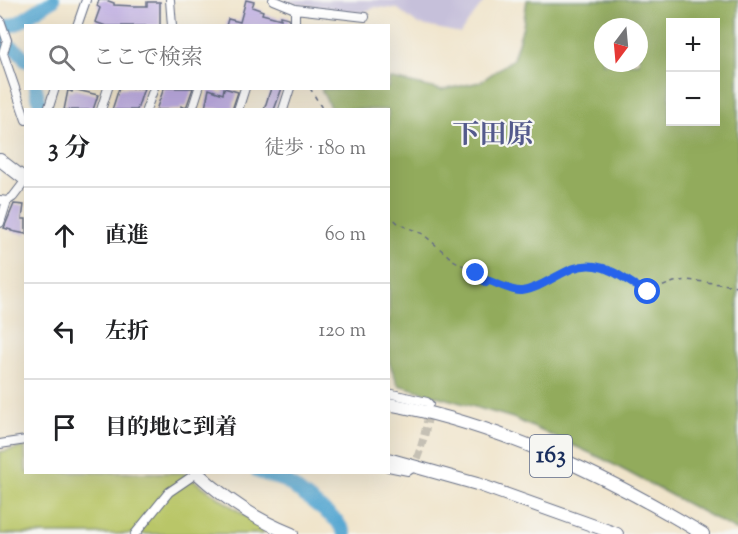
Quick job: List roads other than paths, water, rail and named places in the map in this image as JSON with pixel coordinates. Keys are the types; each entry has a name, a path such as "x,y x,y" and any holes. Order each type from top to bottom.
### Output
{"highway":[{"path":"0,160 24,178"},
{"name":"163","path":"390,404 464,422 525,445 606,480 703,534"},
{"name":"163","path":"390,460 488,487 617,534"},
{"path":"197,474 234,504 292,534"}],"street":[{"path":"78,24 86,0"},
{"path":"170,0 172,24"},
{"path":"273,0 295,9 365,17"},
{"path":"295,9 295,24"},
{"path":"1,21 7,40 3,53 24,114"},
{"path":"49,108 54,90"},
{"path":"102,108 107,90"},
{"path":"147,108 153,90"},
{"path":"193,108 198,90"},
{"path":"239,108 244,90"},
{"path":"285,108 290,90"},
{"path":"0,223 3,201 13,197 24,183"},
{"path":"390,393 429,404"},
{"path":"0,444 24,440"},
{"path":"390,467 408,471 411,469"},
{"path":"135,534 169,492 195,474"}],"waterway":[{"path":"0,29 18,23 53,0"},
{"path":"0,41 15,49 24,58"},
{"path":"36,90 41,108"},
{"path":"264,474 287,482 337,521 345,534"}],"tunnel":[{"path":"412,469 423,440 429,409"}],"district":[{"name":"下田原","path":"493,136"}]}
